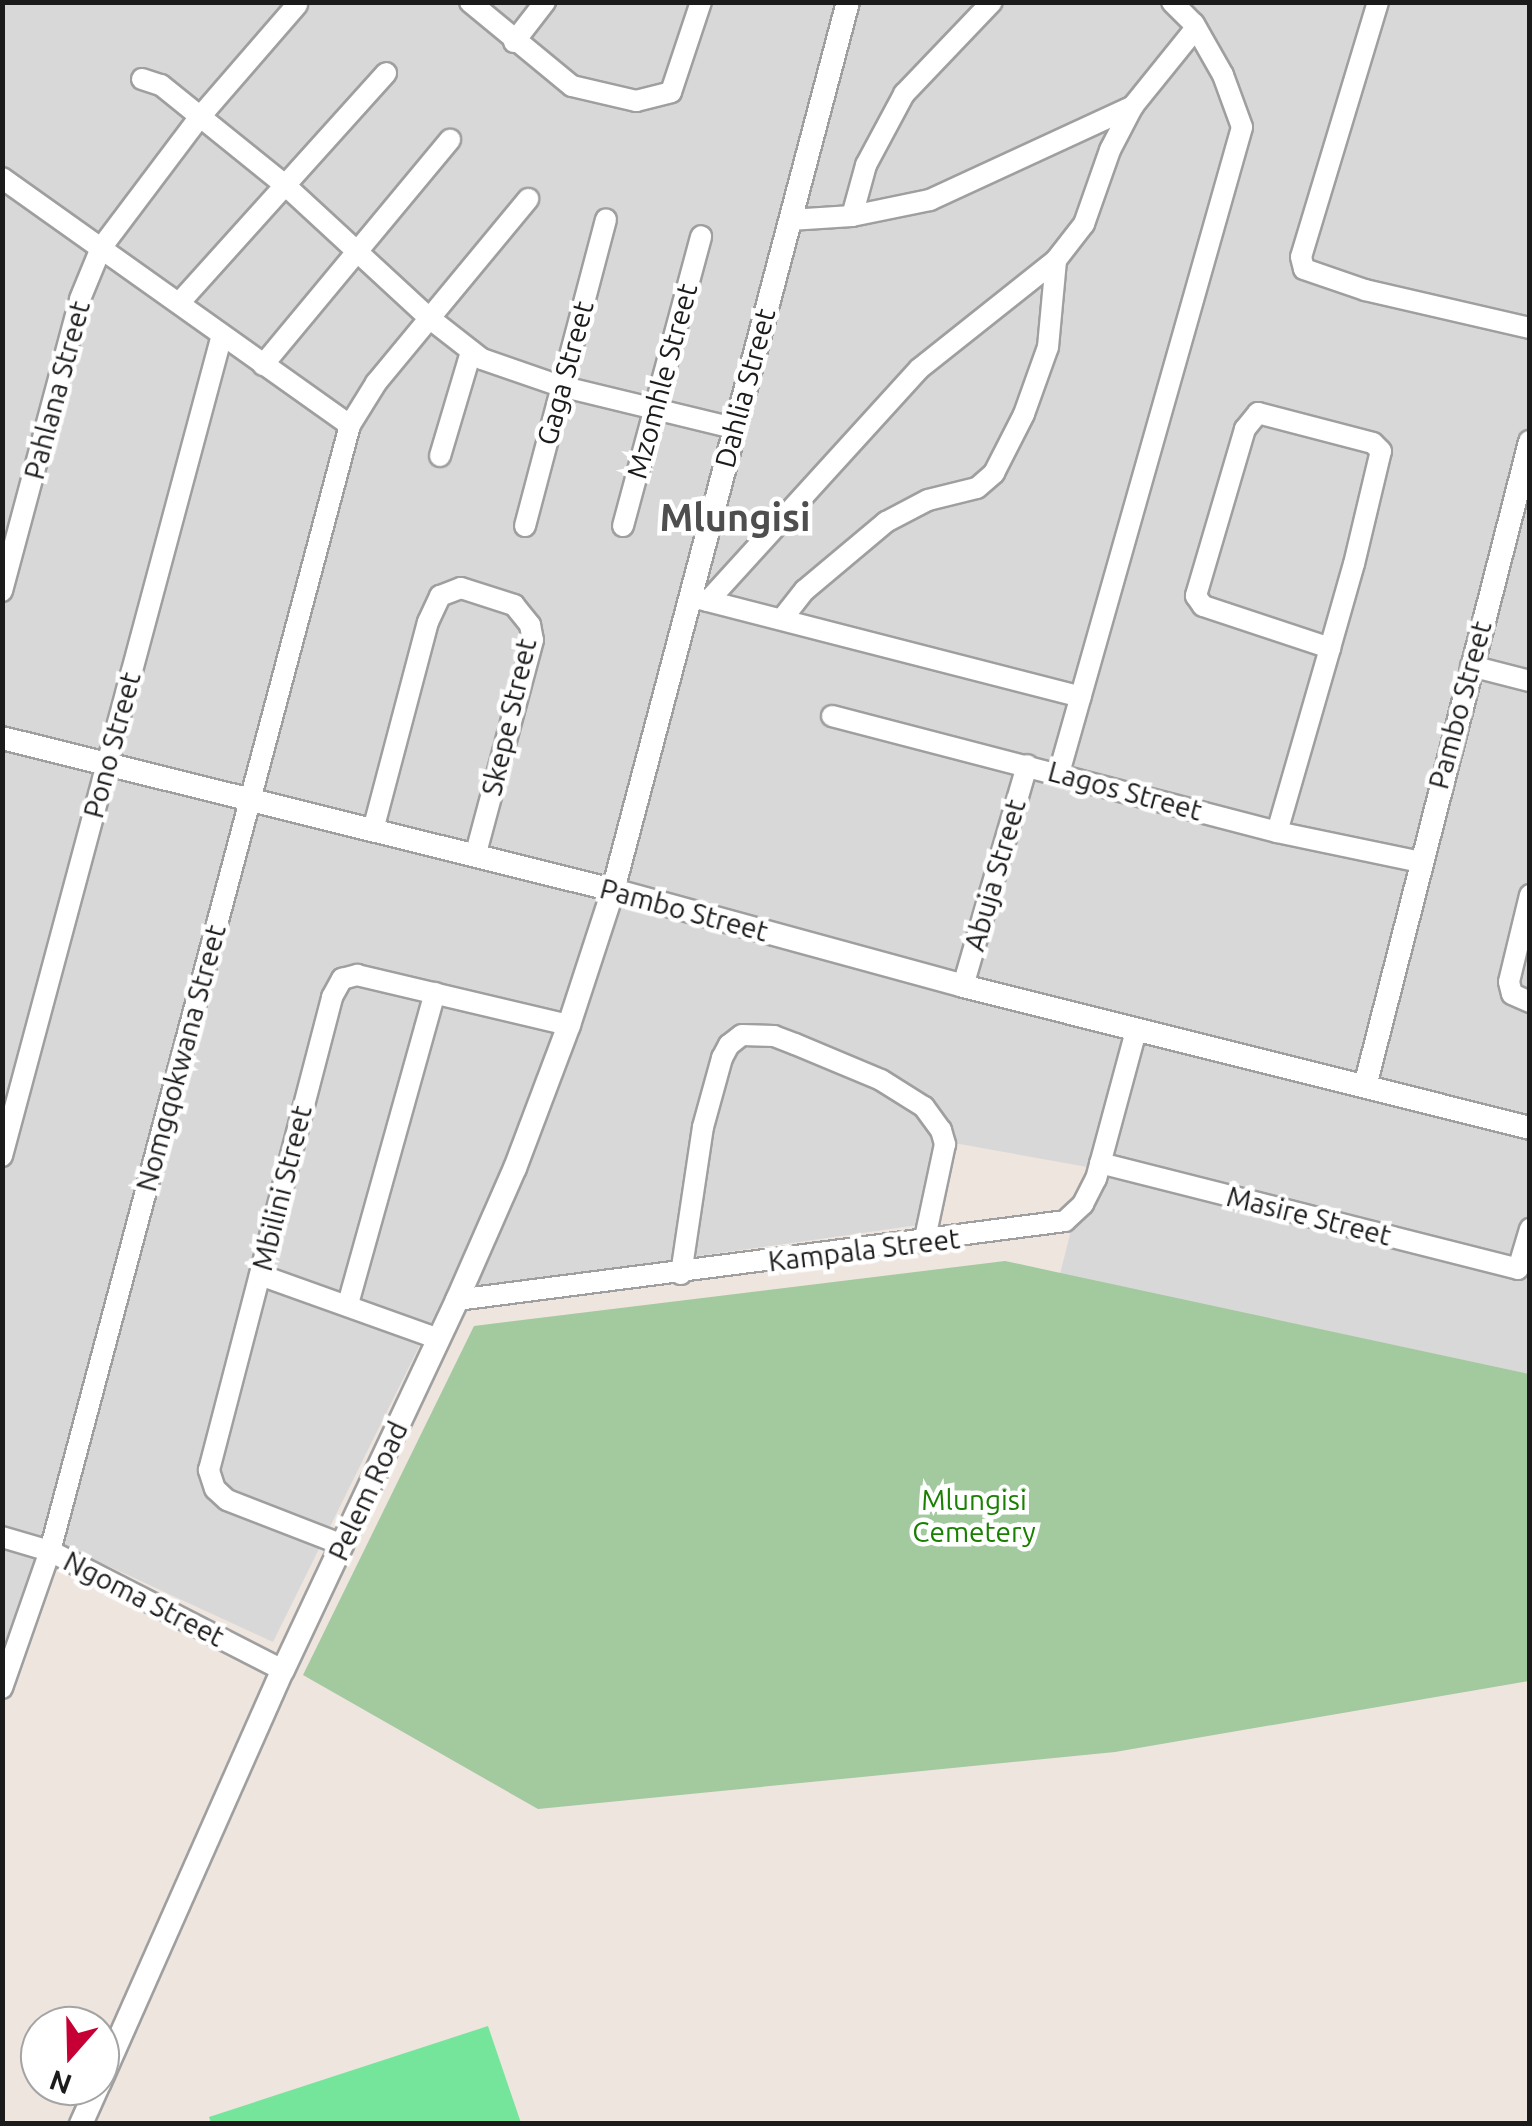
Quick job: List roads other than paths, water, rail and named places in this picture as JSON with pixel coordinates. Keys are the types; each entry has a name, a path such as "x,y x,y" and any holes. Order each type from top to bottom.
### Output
{"street":[{"path":"470,2 572,86 600,96 650,100 671,92 677,83 701,2"},
{"path":"514,42 545,2"},
{"name":"Dahlia Street","path":"614,890 699,599 734,428 848,2"},
{"path":"852,216 866,165 904,94 992,2"},
{"path":"1059,773 1242,127 1223,75 1196,28 1172,2"},
{"path":"1378,2 1301,257 1304,269 1314,276 1530,328"},
{"name":"Pahlana Street","path":"2,591 80,299 102,248 199,118 297,5"},
{"path":"699,599 919,369 1056,260 1084,224 1110,150 1133,106 1196,28"},
{"path":"180,302 386,73"},
{"path":"142,78 162,85 285,185 428,318 471,352 560,386 734,428"},
{"path":"790,220 852,216 930,200 1133,106"},
{"path":"263,364 450,140"},
{"path":"5,181 350,425"},
{"name":"Nomgqokwana Street","path":"2,1688 50,1551 350,425 367,394 528,199"},
{"name":"Gaga Street","path":"525,526 606,220"},
{"name":"Mzomhle Street","path":"622,526 702,236"},
{"path":"782,619 805,590 886,522 928,500 977,488 994,473 1019,426 1048,348 1056,260"},
{"name":"Pono Street","path":"2,1156 222,334"},
{"path":"440,456 471,352"},
{"path":"1277,832 1330,648 1381,451 1377,445 1258,413 1245,428 1196,596 1203,606 1330,648"},
{"name":"Pambo Street","path":"1365,1086 1530,442"},
{"name":"Skepe Street","path":"373,830 428,622 440,596 462,588 514,605 530,625 532,640 475,856"},
{"path":"699,599 1081,697"},
{"path":"1471,666 1530,680"},
{"name":"Lagos Street","path":"832,716 1277,832 1420,862"},
{"name":"Pambo Street","path":"2,738 614,890 1136,1031 1530,1128"},
{"name":"Abuja Street","path":"963,986 1028,765"},
{"name":"Pelem Road","path":"120,2037 283,1670 515,1168 614,890"},
{"path":"1530,895 1509,982 1512,994 1530,1002"},
{"name":"Mbilini Street","path":"343,1545 227,1500 211,1480 210,1463 337,987 348,975 357,974 569,1025"},
{"path":"348,1304 435,993"},
{"name":"Kampala Street","path":"457,1300 924,1243 1065,1221 1083,1204 1100,1162 1136,1031"},
{"path":"681,1274 703,1127 722,1058 742,1034 774,1036 795,1044 894,1087 924,1107 941,1130 945,1144 924,1243"},
{"name":"Masire Street","path":"1100,1162 1518,1269 1529,1235"},
{"path":"260,1275 439,1339"},
{"name":"Ngoma Street","path":"2,1537 50,1551 283,1670"}],"district":[{"name":"Mlungisi","path":"735,518"}],"park label":[{"name":"Mlungisi Cemetery","path":"974,1516"}]}
